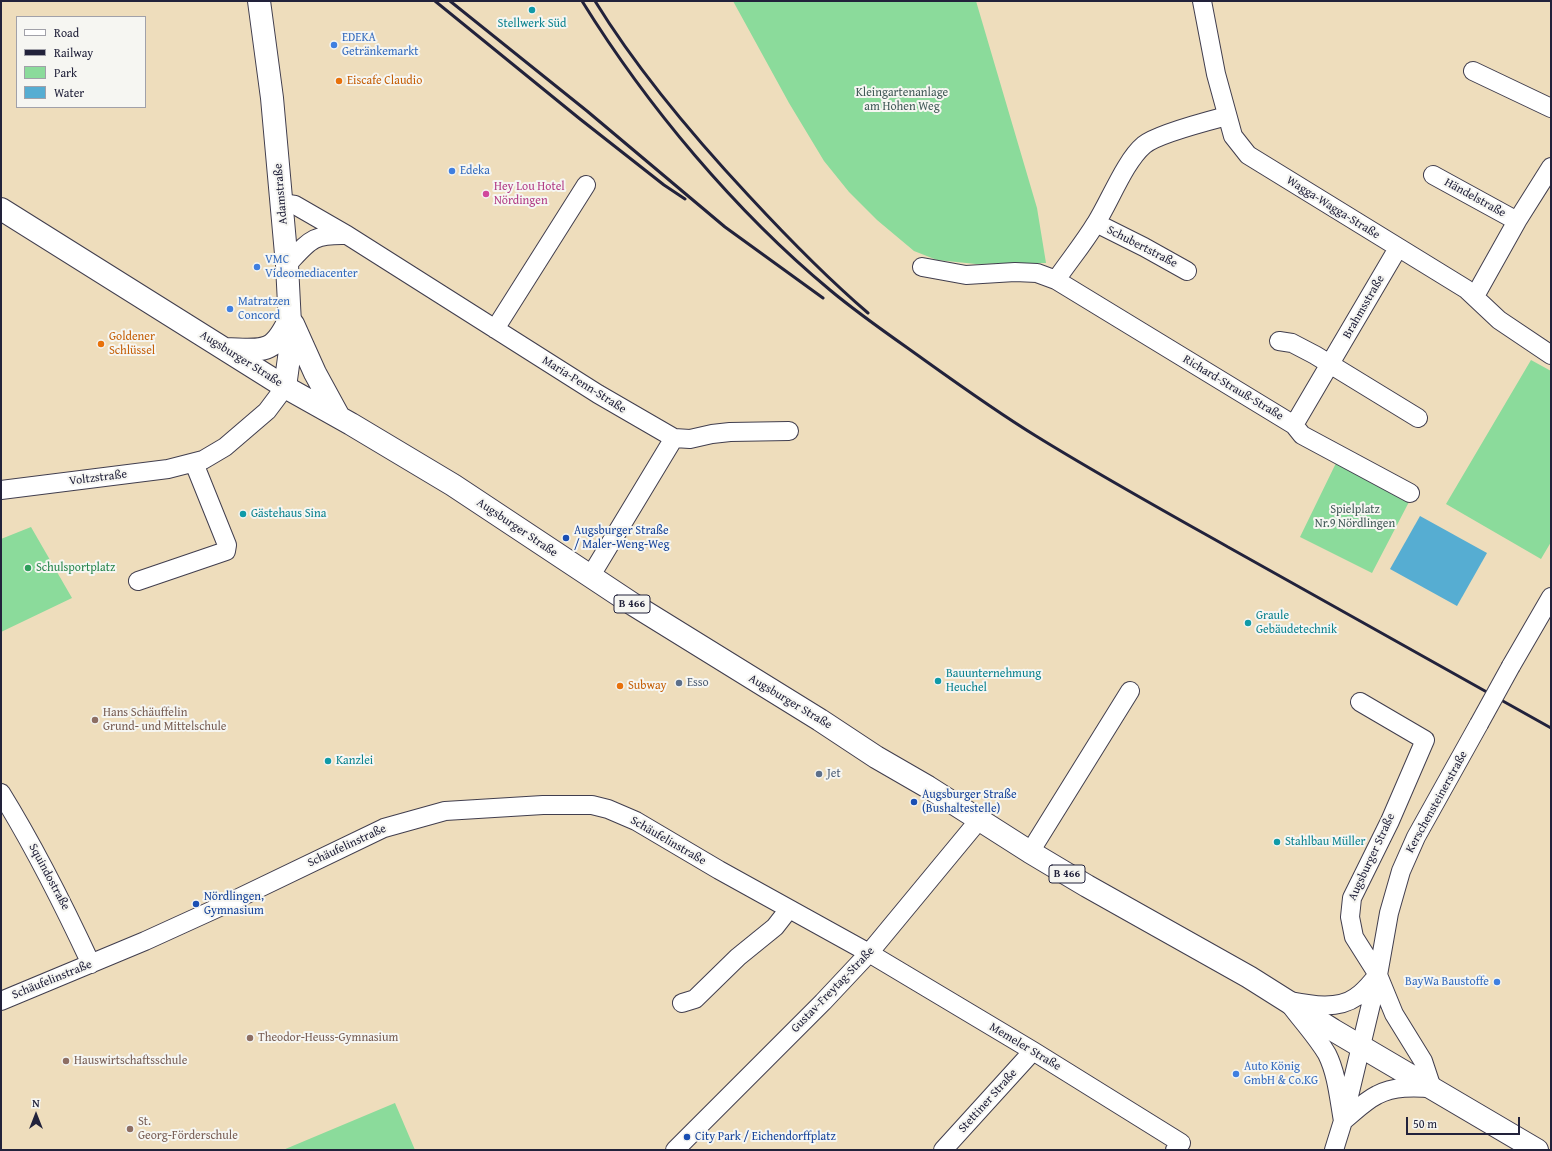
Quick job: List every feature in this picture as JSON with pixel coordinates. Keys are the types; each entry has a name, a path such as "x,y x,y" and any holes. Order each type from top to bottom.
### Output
{"main road":[{"name":"Adamstraße","path":"259,1 272,98 291,317 291,343 285,386"},
{"name":"Augsburger Straße","path":"1,209 285,386 453,485 590,577 1030,852 1288,1001 1537,1150"},
{"path":"225,349 255,350 269,347 276,343 283,334 291,317"},
{"path":"291,317 315,373 339,417"}],"street":[{"name":"Wagga-Wagga-Straße","path":"1202,1 1216,74 1232,136 1248,155 1466,289 1499,320 1551,355"},
{"path":"1473,71 1551,108"},
{"name":"Schubertstraße","path":"1056,280 1096,223 1132,158 1143,146 1150,141 1163,136 1227,116"},
{"name":"Händelstraße","path":"1475,296 1517,221 1551,167"},
{"name":"Händelstraße","path":"1433,175 1517,221"},
{"path":"495,329 586,185"},
{"name":"Maria-Penn-Straße","path":"282,203 295,205 347,235 598,394 674,438 690,439 730,432 790,431"},
{"name":"Schubertstraße","path":"1096,223 1187,271"},
{"path":"287,265 301,249 320,236 347,235"},
{"name":"Brahmsstraße","path":"1294,425 1398,248"},
{"path":"922,267 966,275 1016,272 1037,273 1056,280"},
{"name":"Richard-Strauß-Straße","path":"1056,280 1294,425 1302,435 1410,493"},
{"path":"1279,341 1292,343 1315,354 1330,365 1418,418"},
{"name":"Voltzstraße","path":"1,490 168,469 203,460 225,447 272,406 285,386"},
{"path":"590,577 674,438"},
{"path":"138,581 226,551 227,545 194,463"},
{"name":"Kerschensteinerstraße","path":"1378,975 1389,913 1408,852 1551,597"},
{"path":"1030,852 1130,690"},
{"name":"Augsburger Straße","path":"1360,702 1425,740 1390,821 1352,898 1350,907 1350,917 1354,937 1378,975"},
{"name":"Squindostraße","path":"1,793 22,827 69,916 91,964"},
{"name":"Schäufelinstraße","path":"1,1001 91,964 224,905 375,831 445,811 543,805 592,805 636,821 869,953"},
{"name":"Gustav-Freytag-Straße","path":"675,1150 823,1002 869,953 979,820"},
{"path":"682,1004 695,999 738,958 775,927 789,909"},
{"name":"Memeler Straße","path":"869,953 1033,1052 1178,1146"},
{"path":"1288,1001 1317,1005 1328,1005 1344,1002 1358,996 1378,975"},
{"path":"1334,1150 1343,1121 1378,975"},
{"path":"1343,1121 1368,1100 1384,1092 1409,1087 1432,1088 1423,1061 1394,1014 1378,975"},
{"path":"1288,1001 1320,1043 1327,1055 1333,1071 1343,1121"},
{"name":"Stettiner Straße","path":"943,1150 1033,1052"}],"green space":[{"name":"Kleingartenanlage am Hohen Weg","path":"733,1 976,1 1037,208 1046,263 976,264 937,260 914,251 877,220 849,192 824,161 789,103"},
{"path":"1531,360 1551,371 1551,542 1541,559 1446,504"},
{"name":"Spielplatz Nr.9 Nördlingen","path":"1337,461 1410,500 1372,573 1300,537"},
{"name":"Schulsportplatz","path":"31,527 72,598 1,632 1,539"},
{"path":"395,1103 415,1150 283,1150"}],"water":[{"path":"1420,516 1487,553 1457,606 1390,569"}],"railway":[{"path":"435,1 580,119 664,185 685,199"},
{"path":"450,1 587,111 725,227 823,298"},
{"path":"582,1 607,40 664,118 727,192 795,259 859,313 988,405 1108,479 1551,728"},
{"path":"595,1 629,53 707,150 792,242 868,313"}],"place":[{"name":"Stellwerk Süd","path":"532,10"},
{"name":"EDEKA Getränkemarkt","path":"334,45"},
{"name":"Eiscafe Claudio","path":"339,81"},
{"name":"Edeka","path":"452,171"},
{"name":"Hey Lou Hotel Nördingen","path":"486,194"},
{"name":"VMC Videomediacenter","path":"257,267"},
{"name":"Matratzen Concord","path":"230,309"},
{"name":"Goldener Schlüssel","path":"101,344"},
{"name":"Gästehaus Sina","path":"243,514"},
{"name":"Augsburger Straße / Maler-Weng-Weg","path":"566,538"},
{"name":"Schulsportplatz","path":"28,568"},
{"name":"Graule Gebäudetechnik","path":"1248,623"},
{"name":"Bauunternehmung Heuchel","path":"938,681"},
{"name":"Esso","path":"679,683"},
{"name":"Subway","path":"620,686"},
{"name":"Hans Schäuffelin Grund- und Mittelschule","path":"95,720"},
{"name":"Kanzlei","path":"328,761"},
{"name":"Jet","path":"819,774"},
{"name":"Augsburger Straße (Bushaltestelle)","path":"914,802"},
{"name":"Stahlbau Müller","path":"1277,842"},
{"name":"Nördlingen, Gymnasium","path":"196,904"},
{"name":"BayWa Baustoffe","path":"1497,982"},
{"name":"Theodor-Heuss-Gymnasium","path":"250,1038"},
{"name":"Hauswirtschaftsschule","path":"66,1061"},
{"name":"Auto König GmbH & Co.KG","path":"1236,1074"},
{"name":"St. Georg-Förderschule","path":"130,1129"},
{"name":"City Park / Eichendorffplatz","path":"687,1137"}]}
